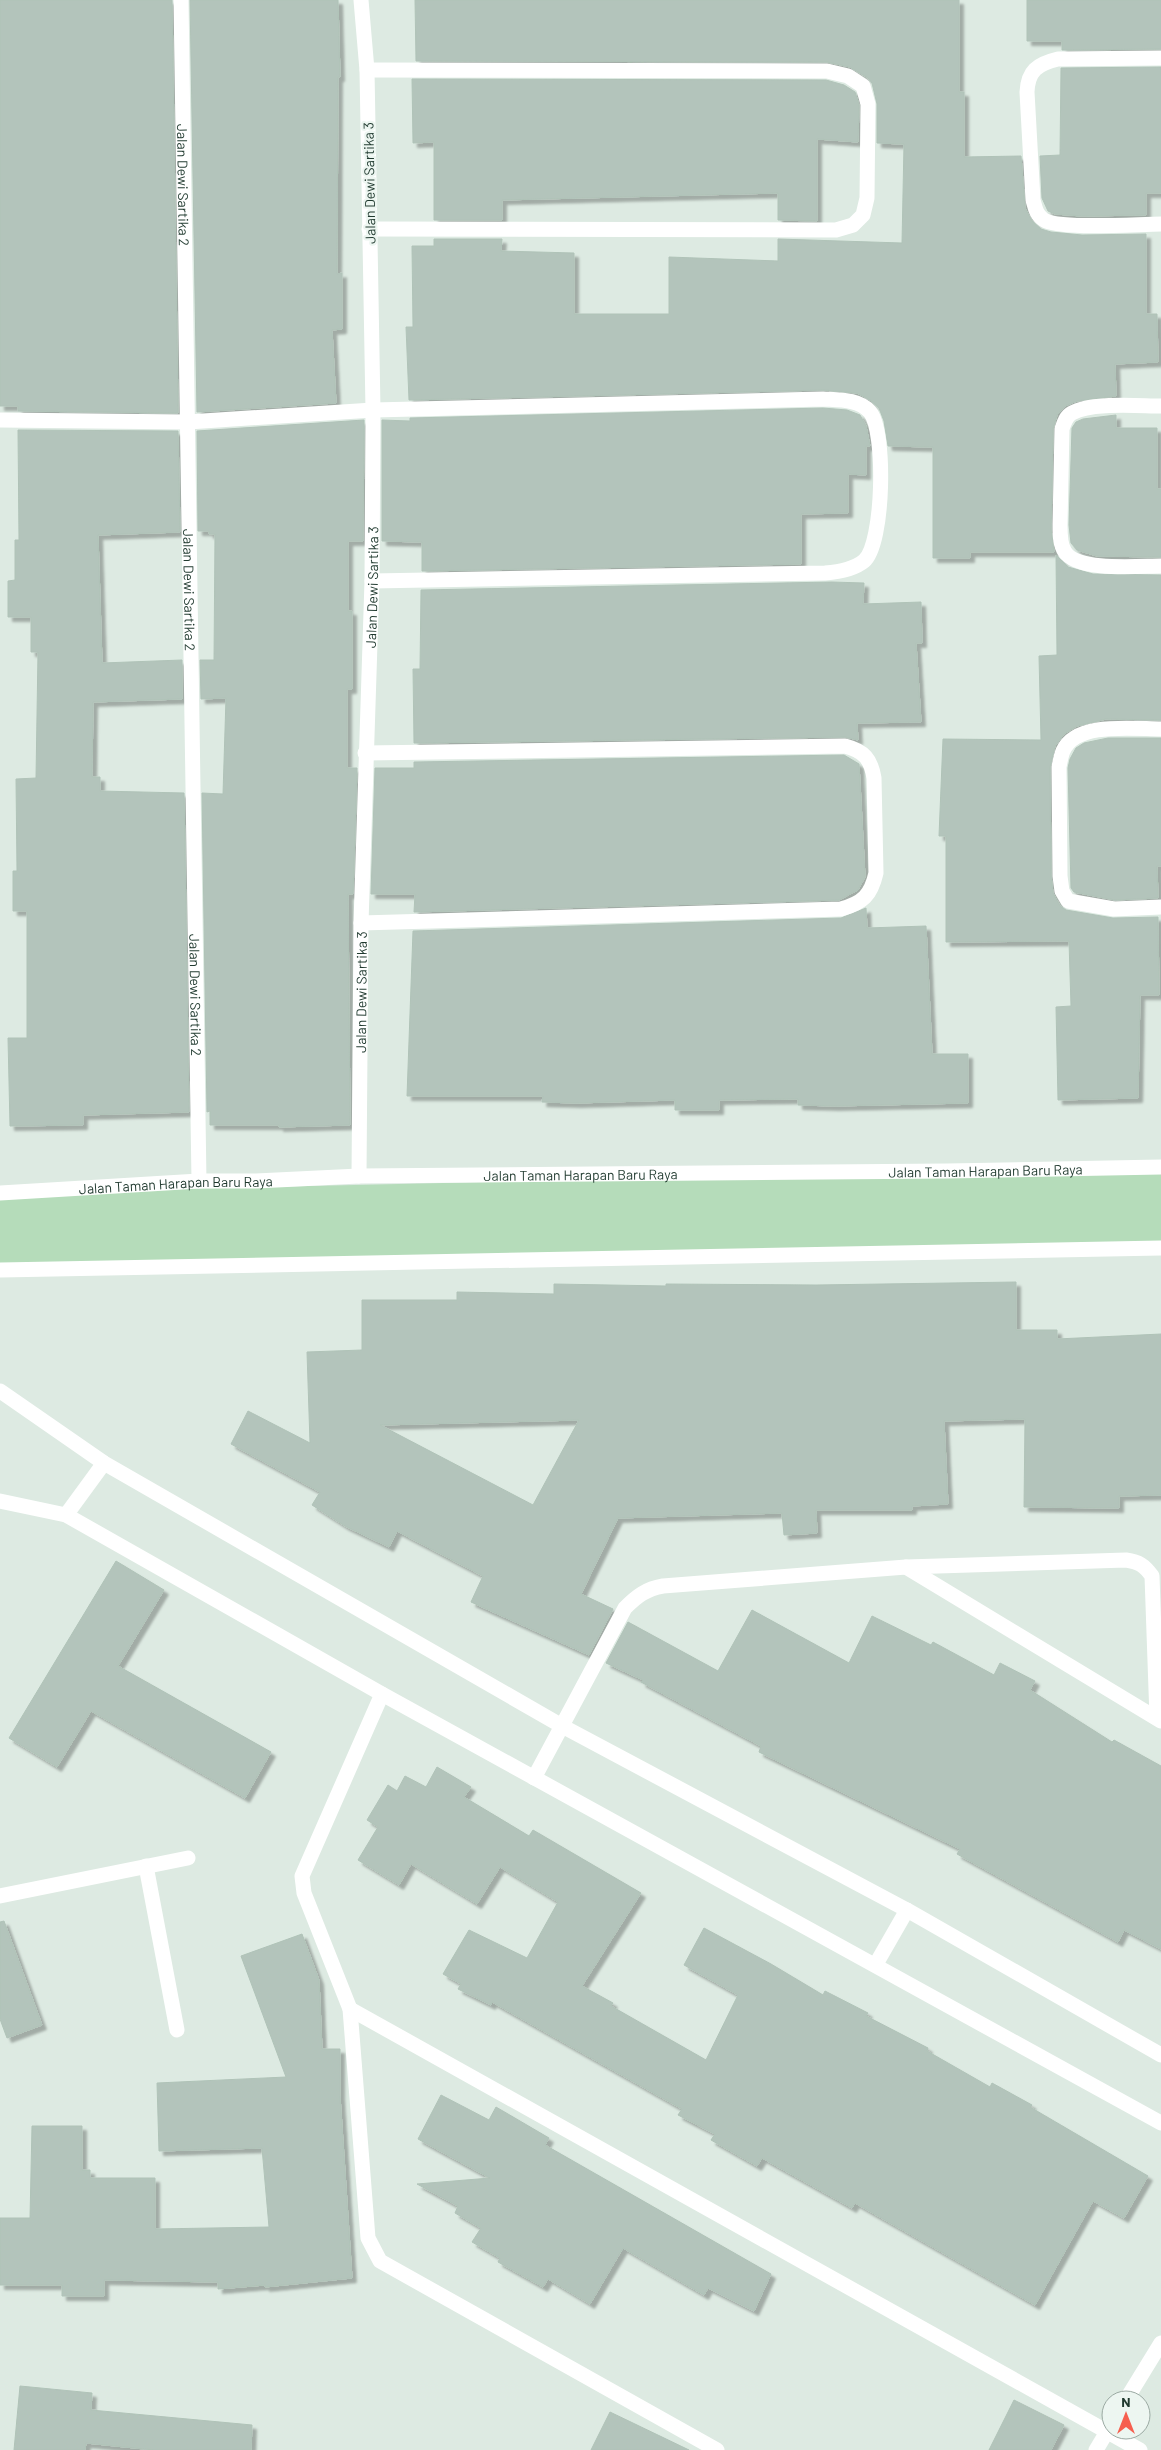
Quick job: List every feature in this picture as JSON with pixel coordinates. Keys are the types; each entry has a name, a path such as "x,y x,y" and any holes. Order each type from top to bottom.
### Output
{"street":[{"name":"Jalan Dewi Sartika 2","path":"181,0 199,1181"},
{"name":"Jalan Dewi Sartika 3","path":"359,1176 361,923 372,581 373,410 368,70 362,0"},
{"path":"1161,58 1058,59 1045,62 1033,69 1028,80 1027,92 1033,200 1036,212 1043,220 1068,225 1161,224"},
{"path":"368,70 827,71 848,76 863,86 868,104 867,198 863,215 853,225 845,228 836,230 369,229"},
{"path":"0,420 188,422 373,410 823,399 848,400 868,410 876,420 881,445 878,529 874,546 865,561 846,571 825,574 372,581"},
{"path":"1161,406 1084,409 1072,413 1066,420 1062,429 1060,540 1066,553 1076,561 1109,566 1161,566"},
{"path":"1161,729 1087,731 1071,740 1063,751 1059,777 1060,876 1062,891 1068,902 1114,909 1161,907"},
{"path":"361,923 841,909 856,905 867,898 873,888 876,873 874,778 871,762 860,750 846,746 365,753"},
{"name":"Jalan Taman Harapan Baru Raya","path":"0,1192 199,1181 256,1181 359,1176 927,1172 1161,1167"},
{"path":"0,1270 1161,1248"},
{"path":"0,1391 104,1463 562,1726 907,1910 1161,2055"},
{"path":"66,1515 104,1463"},
{"path":"0,1501 66,1515 382,1694 876,1964 1161,2123"},
{"path":"534,1778 625,1608 638,1595 650,1588 906,1568 1126,1560 1139,1562 1145,1566 1152,1576 1159,1720"},
{"path":"906,1568 1159,1720"},
{"path":"382,1694 302,1876 304,1893 350,2009 368,2238 380,2261 717,2450"},
{"path":"0,1896 188,1858"},
{"path":"146,1866 177,2030"},
{"path":"876,1964 907,1910"},
{"path":"350,2009 1101,2424"},
{"path":"1132,2390 1161,2343"},
{"path":"1126,2440 1140,2450"}],"green space":[{"path":"1161,1167 1161,1247 0,1270 0,1193"}],"building":[{"path":"0,0 172,0 178,413 18,411 18,406 0,406"},
{"path":"190,0 338,0 340,77 338,77 337,274 342,273 342,329 332,330 336,403 197,412"},
{"path":"415,0 959,0 959,92 964,92 964,157 1021,156 1025,208 1032,221 1041,229 1051,232 1082,235 1146,234 1146,314 1157,314 1158,362 1115,364 1116,396 1077,401 1065,406 1057,415 1053,429 1051,529 1054,552 970,552 970,558 933,558 933,447 888,446 884,421 879,408 870,400 857,393 823,390 409,400 406,327 413,327 412,246 434,246 434,239 502,239 501,251 574,253 574,314 669,314 669,257 778,261 778,239 902,243 904,144 877,143 877,104 872,83 868,78 850,67 827,62 416,61"},
{"path":"1027,0 1161,0 1161,49 1062,50 1062,41 1027,41"},
{"path":"1161,67 1161,193 1146,193 1146,215 1082,216 1055,214 1048,211 1042,198 1040,156 1060,155 1061,68"},
{"path":"412,79 826,80 844,85 855,92 859,105 858,142 817,139 817,221 778,220 778,193 502,200 502,220 434,220 434,142 413,143"},
{"path":"823,408 847,410 860,415 866,426 870,446 866,446 866,475 848,474 848,513 801,514 801,564 422,571 422,542 382,541 382,420 410,421 410,418"},
{"path":"1116,415 1116,428 1157,428 1157,489 1161,489 1161,557 1097,556 1077,550 1071,543 1069,525 1072,428 1076,422 1083,419"},
{"path":"364,420 363,541 348,541 348,611 352,611 352,689 347,689 347,768 357,768 353,894 348,894 350,1125 279,1127 279,1125 210,1125 210,1111 207,1112 202,793 223,794 226,698 201,699 200,660 214,660 215,534 209,534 209,531 198,531 197,431"},
{"path":"18,430 178,431 180,532 98,535 102,663 182,660 182,699 93,702 92,777 100,777 100,791 184,793 189,1112 83,1115 83,1125 10,1126 8,1038 27,1038 27,911 13,911 13,871 17,871 16,779 36,778 38,652 31,652 31,617 8,617 8,581 15,580 15,540 19,540"},
{"path":"1056,555 1068,567 1093,574 1161,575 1161,720 1106,719 1077,726 1064,734 1055,746 1050,767 1051,876 1053,893 1060,906 1066,910 1113,918 1158,917 1159,995 1140,995 1138,1098 1058,1100 1056,1007 1071,1006 1069,941 946,942 946,836 939,836 943,739 1041,740 1039,656 1057,655"},
{"path":"832,582 864,583 863,604 921,602 922,643 916,643 921,722 857,723 858,740 845,737 414,743 413,669 420,669 421,590"},
{"path":"1108,738 1161,738 1161,866 1157,866 1158,898 1115,900 1074,892 1071,888 1068,768 1070,759 1076,748 1084,743"},
{"path":"844,755 859,764 865,877 858,890 839,900 414,912 415,894 371,894 375,768 414,768 414,762"},
{"path":"866,908 867,928 926,926 932,1054 968,1054 968,1103 835,1106 798,1105 798,1099 719,1100 719,1110 675,1110 675,1100 577,1103 542,1102 543,1096 407,1096 413,931 841,918"},
{"path":"1016,1282 1016,1330 1057,1330 1057,1339 1161,1334 1161,1495 1119,1496 1119,1508 1024,1507 1025,1419 944,1421 948,1504 912,1506 912,1510 816,1510 817,1533 784,1535 782,1513 618,1518 581,1594 613,1609 589,1655 471,1602 483,1576 397,1531 389,1547 345,1526 312,1505 320,1492 231,1444 248,1411 310,1443 307,1352 362,1350 362,1300 457,1300 457,1292 554,1294 554,1284 666,1286 666,1284 816,1285","holes":["579,1420 533,1505 380,1425"]},
{"path":"116,1561 164,1590 118,1666 271,1752 245,1798 91,1711 57,1767 9,1738"},
{"path":"752,1610 849,1663 872,1616 931,1645 933,1642 994,1675 1000,1663 1035,1681 1030,1690 1112,1742 1114,1740 1161,1766 1161,1949 1124,1930 1118,1942 957,1854 960,1849 759,1752 761,1746 641,1682 643,1680 606,1663 628,1622 718,1671"},
{"path":"437,1767 471,1787 464,1797 529,1836 533,1830 641,1893 582,1986 613,2003 611,2006 706,2060 738,1995 684,1965 704,1928 771,1964 823,1995 825,1991 868,2013 866,2016 928,2048 927,2051 990,2087 992,2083 1032,2105 1030,2107 1148,2176 1124,2218 1093,2201 1035,2305 855,2203 852,2208 762,2158 757,2166 711,2140 715,2134 678,2115 682,2109 492,2002 491,2005 458,1989 461,1984 443,1974 469,1930 527,1958 558,1902 500,1867 477,1904 411,1864 399,1885 358,1860 378,1827 367,1820 388,1785 397,1791 405,1776 426,1787"},
{"path":"4,1921 42,2025 7,2038 0,2019 0,1922"},
{"path":"302,1934 319,1980 322,2049 340,2049 340,2096 352,2278 265,2287 265,2285 218,2289 218,2282 104,2280 104,2296 62,2296 62,2285 0,2285 0,2218 30,2218 32,2126 82,2126 82,2170 90,2170 90,2178 155,2178 155,2229 269,2227 262,2148 159,2151 157,2083 286,2077 241,1956"},
{"path":"441,2095 489,2120 496,2107 549,2138 545,2145 771,2274 754,2311 708,2288 704,2295 623,2248 590,2304 548,2279 543,2287 498,2262 500,2258 472,2242 481,2228 455,2213 458,2206 417,2184 490,2178 418,2139"},
{"path":"20,2386 92,2393 91,2410 252,2425 251,2450 154,2450 86,2443 85,2450 14,2450"},
{"path":"1014,2400 1064,2425 1051,2450 989,2450"},
{"path":"610,2412 689,2450 591,2450"}]}
